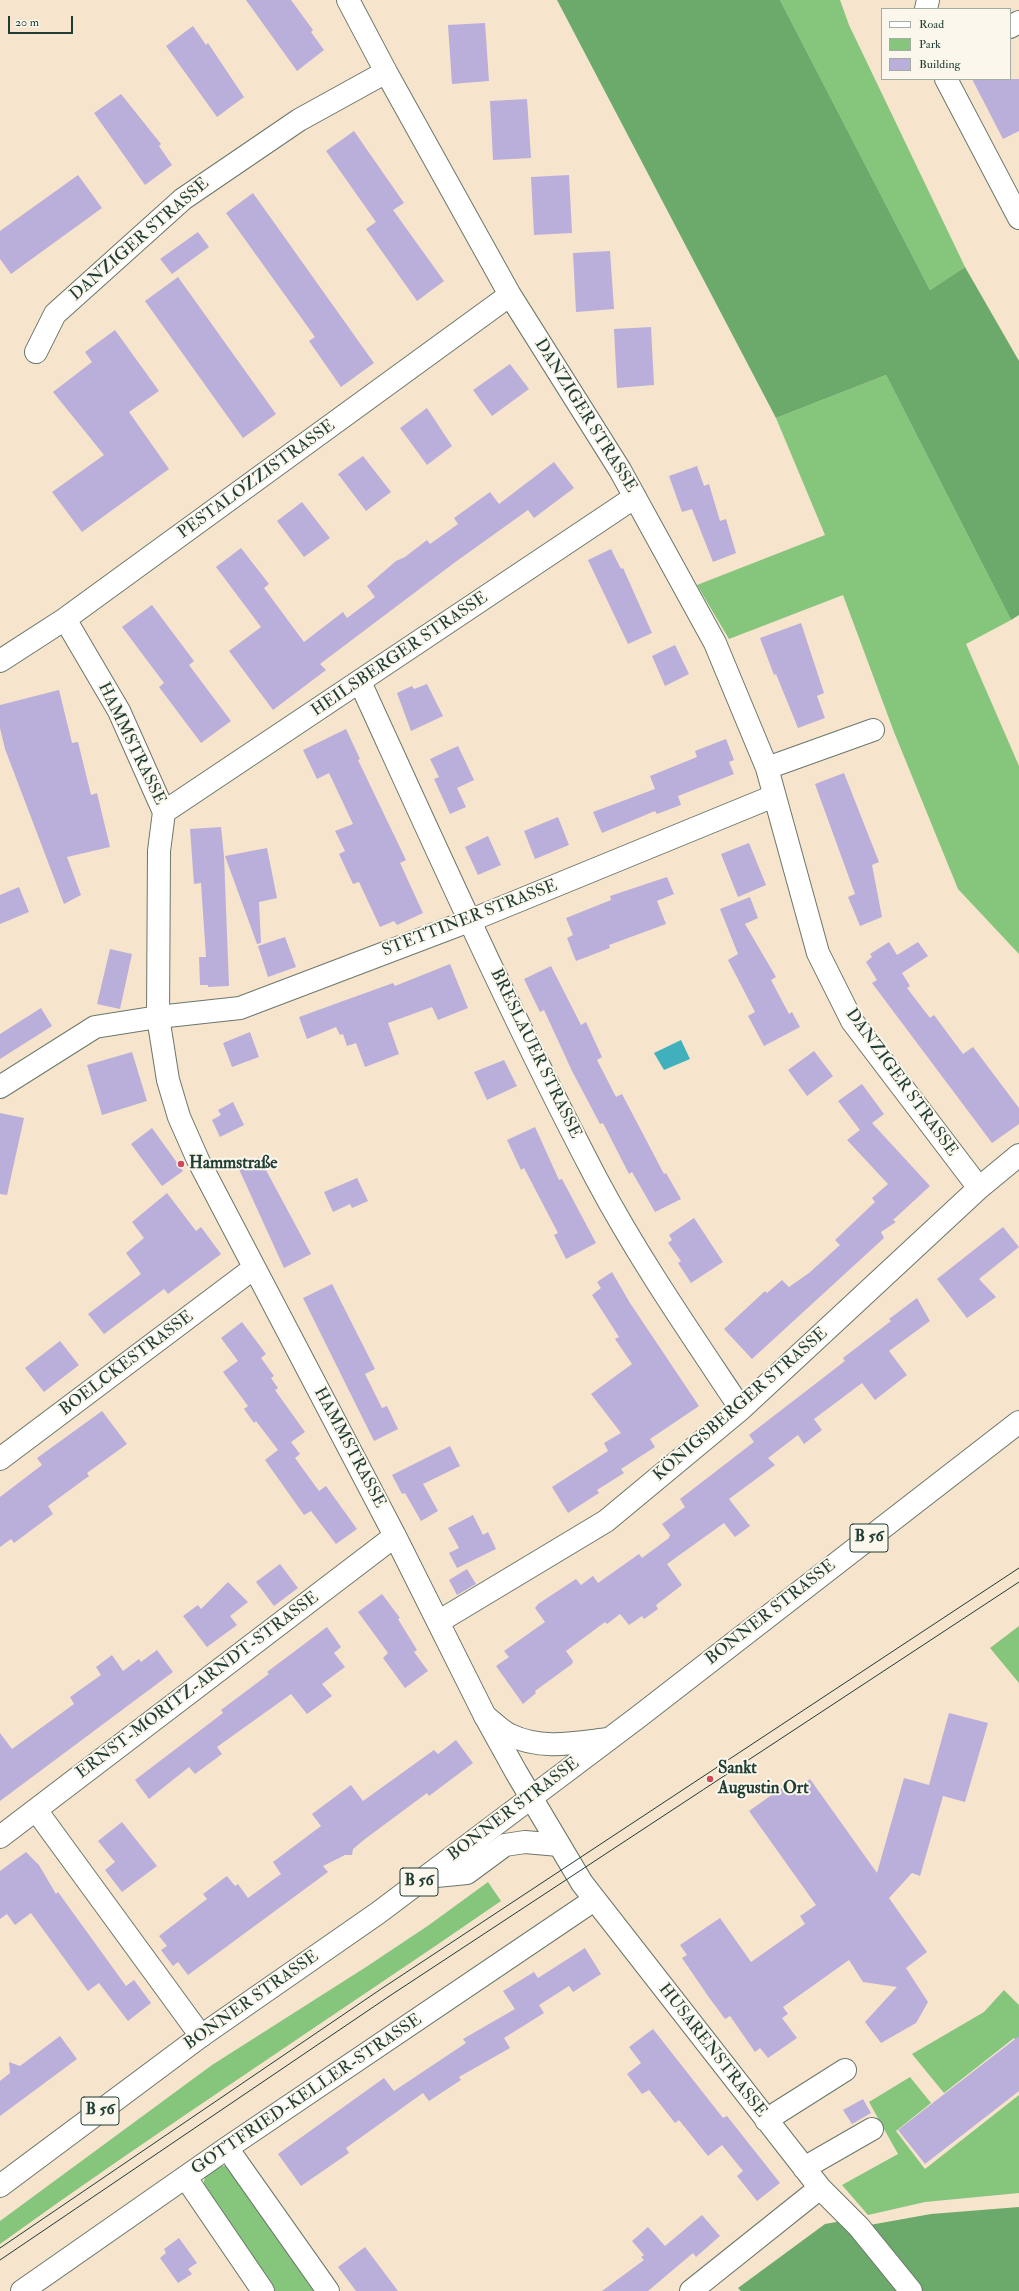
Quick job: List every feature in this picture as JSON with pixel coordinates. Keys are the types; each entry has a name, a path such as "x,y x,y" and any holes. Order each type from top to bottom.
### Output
{"street":[{"name":"DANZIGER STRASSE","path":"348,0 386,72 510,295 635,497 715,642 767,768 818,953 852,1020 979,1188"},
{"name":"DANZIGER STRASSE","path":"36,352 55,314 183,199 299,120 386,72"},
{"path":"947,80 1019,218"},
{"name":"PESTALOZZISTRASSE","path":"0,661 65,619 510,295"},
{"name":"HEILSBERGER STRASSE","path":"164,812 635,497"},
{"name":"HAMMSTRASSE","path":"65,619 119,711 164,812 159,851 158,1017 168,1080 179,1117 198,1160 395,1536 485,1716 530,1798"},
{"name":"BRESLAUER STRASSE","path":"360,682 469,921 597,1179 664,1295 741,1409"},
{"path":"767,768 873,730"},
{"name":"STETTINER STRASSE","path":"0,1087 95,1027 158,1017 240,1008 469,921 774,796"},
{"name":"KÖNIGSBERGER STRASSE","path":"438,1622 606,1522 741,1409 979,1188 1019,1155"},
{"name":"BOELCKESTRASSE","path":"0,1459 254,1268"},
{"name":"BONNER STRASSE","path":"0,2186 201,2036 378,1913 609,1739 1019,1422"},
{"name":"ERNST-MORITZ-ARNDT-STRASSE","path":"0,1837 395,1536"},
{"path":"485,1716 509,1735 538,1744 562,1745 609,1739"},
{"name":"HUSARENSTRASSE","path":"530,1798 594,1900 820,2188 859,2227 911,2291"},
{"path":"36,1810 201,2036"},
{"path":"426,1877 467,1873 505,1845 525,1842 559,1845"},
{"name":"GOTTFRIED-KELLER-STRASSE","path":"22,2291 227,2148 594,1900"},
{"path":"766,2120 845,2070"},
{"path":"804,2168 872,2129"},
{"path":"227,2148 328,2291"},
{"path":"186,2178 263,2291"},
{"path":"691,2291 820,2188"}],"green space":[{"path":"557,0 780,0 930,290 965,267 1019,361 1019,615 1011,620 886,375 776,418"},
{"path":"780,0 840,0 849,25 965,267 930,290"},
{"path":"886,375 1011,620 966,644 1019,766 1019,954 958,889 894,732 843,595 729,639 697,585 825,535 776,418"},
{"path":"1019,1626 1019,1683 990,1648"},
{"path":"488,1882 501,1901 187,2114 0,2244 0,2221 212,2065 366,1967 429,1925"},
{"path":"1004,1990 1019,2005 1019,2044 1014,2038 944,2093 912,2054 984,2012"},
{"path":"910,2077 931,2103 896,2131 925,2169 1019,2095 1019,2193 925,2202 868,2215 842,2185 898,2154 869,2102"},
{"path":"220,2166 226,2166 232,2171 320,2291 275,2291 204,2190 205,2177 209,2172"},
{"path":"1019,2207 1019,2291 917,2291 864,2226 931,2214"},
{"path":"842,2221 899,2291 741,2291 738,2288 825,2224"}],"water":[{"path":"681,1040 690,1059 664,1070 654,1053"}],"building":[{"path":"246,0 291,0 313,30 311,32 324,50 297,71"},
{"path":"485,23 489,81 452,84 448,25"},
{"path":"193,26 206,45 208,43 244,97 217,117 166,46"},
{"path":"1019,79 1019,131 1003,139 973,80"},
{"path":"121,94 161,144 159,146 172,165 145,185 94,113"},
{"path":"527,99 531,158 493,160 490,101"},
{"path":"354,131 404,203 393,210 444,281 417,301 366,229 376,222 326,151"},
{"path":"78,175 102,208 11,274 0,259 0,231"},
{"path":"569,175 572,233 534,235 531,177"},
{"path":"253,193 374,363 341,387 309,341 315,337 226,213"},
{"path":"198,232 209,247 172,274 160,259"},
{"path":"610,251 614,309 576,312 573,253"},
{"path":"178,277 276,414 243,438 145,301"},
{"path":"651,327 654,385 617,388 614,329"},
{"path":"115,330 159,391 129,412 169,469 82,532 52,492 104,455 53,392 92,362 85,352"},
{"path":"510,364 529,389 492,416 473,390"},
{"path":"427,408 452,446 427,465 400,428"},
{"path":"363,456 391,492 366,511 338,474"},
{"path":"554,462 574,488 534,518 528,510 454,563 320,664 326,670 273,710 229,651 261,627 216,567 241,548 269,584 264,588 304,642 343,612 347,618 375,597 367,586 396,561 405,557 427,540 430,544 458,524 454,518 490,492 499,504"},
{"path":"697,466 704,486 709,484 720,521 726,519 736,553 713,562 692,509 682,512 669,476"},
{"path":"302,502 330,538 304,557 277,521"},
{"path":"611,549 621,569 623,568 652,633 628,644 588,560"},
{"path":"152,605 194,661 189,665 231,721 201,743 159,687 164,683 122,627"},
{"path":"801,623 824,693 817,696 825,718 798,728 776,674 774,675 760,638"},
{"path":"675,645 689,674 665,686 652,656"},
{"path":"427,684 443,716 411,731 397,693 412,686 414,689"},
{"path":"59,690 72,743 78,742 91,795 97,793 110,847 67,857 81,895 64,904 5,749 0,728 0,705"},
{"path":"346,729 360,759 358,760 406,860 400,863 423,913 397,925 394,921 380,927 359,882 353,884 339,854 345,851 335,831 353,824 329,773 317,779 303,750"},
{"path":"726,739 734,760 729,762 734,774 678,796 681,805 657,814 655,811 602,833 593,812 655,789 650,776 697,757 695,751"},
{"path":"458,746 474,780 457,788 466,807 450,814 434,779 439,777 430,759"},
{"path":"844,773 879,862 872,865 882,917 860,926 848,897 855,894 815,784"},
{"path":"558,817 569,845 535,859 524,831"},
{"path":"221,827 224,856 229,986 208,987 208,985 200,985 199,957 206,957 201,883 194,884 190,829"},
{"path":"488,836 501,865 478,875 465,847"},
{"path":"749,843 766,885 738,897 721,854"},
{"path":"267,848 277,898 259,902 261,943 257,944 225,856"},
{"path":"667,877 674,894 657,901 666,924 609,945 610,948 576,961 567,938 573,935 566,918 611,900 610,896"},
{"path":"19,887 29,912 0,924 0,895"},
{"path":"750,897 758,918 745,924 776,977 771,980 789,1014 792,1012 800,1027 764,1046 748,1016 755,1012 728,960 738,954 720,909"},
{"path":"285,937 296,967 268,977 258,946"},
{"path":"889,942 897,955 918,942 928,956 902,973 910,986 907,988 930,1018 934,1015 963,1054 973,1047 1019,1108 1019,1124 992,1143 872,983 877,980 866,962 872,957 870,954"},
{"path":"110,949 132,954 120,1009 97,1004"},
{"path":"450,964 468,1008 438,1020 432,1007 388,1023 399,1054 365,1067 356,1043 347,1046 343,1034 340,1035 336,1027 307,1039 299,1017 393,983 395,986"},
{"path":"551,966 581,1025 586,1022 602,1057 597,1060 616,1097 622,1094 664,1174 666,1173 681,1199 655,1212 632,1172 629,1174 603,1123 600,1124 572,1071 544,1010 540,1012 524,979"},
{"path":"41,1008 52,1026 0,1059 0,1034"},
{"path":"250,1032 259,1057 232,1067 223,1043"},
{"path":"814,1051 833,1076 807,1096 788,1070"},
{"path":"132,1052 147,1101 102,1115 87,1065"},
{"path":"504,1060 517,1086 487,1100 474,1072"},
{"path":"862,1084 884,1114 872,1123 930,1186 893,1220 896,1222 881,1232 884,1238 752,1359 724,1329 765,1291 767,1293 782,1280 789,1287 809,1273 840,1245 835,1240 875,1202 872,1198 888,1184 847,1140 860,1130 838,1101"},
{"path":"233,1102 244,1125 220,1137 212,1120 221,1115 218,1110"},
{"path":"0,1113 24,1118 7,1195 0,1194"},
{"path":"535,1127 559,1180 562,1179 596,1243 566,1259 554,1235 558,1233 524,1168 521,1170 507,1140"},
{"path":"152,1128 183,1171 162,1186 131,1144"},
{"path":"259,1157 311,1254 284,1268 238,1167"},
{"path":"357,1178 368,1201 352,1208 350,1204 333,1212 324,1192"},
{"path":"167,1193 196,1231 201,1227 221,1254 168,1294 164,1289 104,1334 88,1314 141,1274 126,1253 144,1238 132,1222"},
{"path":"694,1218 723,1262 691,1283 678,1263 681,1261 668,1243 672,1240 669,1235"},
{"path":"1003,1227 1019,1247 979,1279 996,1297 967,1318 937,1279"},
{"path":"612,1272 630,1303 699,1406 650,1439 655,1447 621,1469 624,1473 597,1490 599,1493 568,1513 552,1487 608,1451 604,1443 621,1433 591,1394 632,1364 615,1339 619,1337 592,1295 601,1288 597,1282"},
{"path":"332,1284 375,1369 365,1374 382,1408 387,1406 398,1429 374,1441 303,1298"},
{"path":"917,1298 930,1321 889,1351 907,1375 875,1400 862,1383 814,1419 822,1430 804,1444 798,1435 768,1458 775,1465 729,1499 750,1526 735,1537 724,1523 667,1564 682,1585 656,1605 658,1609 644,1619 642,1616 629,1625 620,1614 607,1624 605,1622 566,1651 573,1661 572,1664 535,1691 536,1693 523,1704 496,1666 509,1657 504,1651 545,1622 535,1608 538,1604 576,1579 581,1585 593,1576 598,1583 639,1554 642,1558 669,1538 670,1535 662,1524 685,1507 680,1499 754,1442 749,1435 845,1361 843,1358 891,1321 889,1319"},
{"path":"242,1322 266,1354 261,1358 274,1376 271,1378 278,1388 275,1390 305,1432 291,1442 300,1454 295,1458 319,1491 326,1486 357,1529 336,1544 311,1511 304,1515 265,1460 278,1450 256,1421 254,1423 244,1409 248,1406 223,1372 238,1361 221,1338"},
{"path":"60,1341 79,1365 44,1392 25,1368"},
{"path":"102,1411 127,1444 87,1473 89,1476 48,1506 53,1514 14,1543 11,1539 0,1547 0,1497 42,1465 37,1458"},
{"path":"450,1446 460,1466 423,1484 438,1511 421,1521 405,1493 402,1494 392,1475"},
{"path":"473,1515 483,1535 488,1532 496,1549 457,1568 449,1553 459,1548 448,1528"},
{"path":"280,1564 298,1588 274,1606 256,1582"},
{"path":"467,1569 476,1584 457,1595 449,1580"},
{"path":"228,1582 248,1602 230,1616 237,1625 207,1647 183,1616 198,1605 201,1609"},
{"path":"382,1594 400,1618 398,1619 417,1650 414,1652 428,1671 405,1688 383,1658 388,1653 358,1612"},
{"path":"327,1627 341,1647 334,1653 345,1667 322,1684 332,1696 307,1714 291,1694 217,1747 222,1754 195,1774 189,1767 149,1799 135,1780 223,1713 221,1710 269,1674 267,1672"},
{"path":"157,1650 173,1672 0,1801 0,1733 12,1749 74,1704 70,1697 101,1675 96,1667 112,1655 123,1671 139,1659 141,1662"},
{"path":"949,1713 988,1723 965,1802 943,1796 920,1876 912,1873 889,1898 927,1952 906,1968 928,2002 916,2023 881,2043 865,2022 897,1987 863,1982 849,1960 783,2007 788,2014 782,2018 797,2038 768,2058 760,2048 755,2052 730,2016 725,2019 708,1996 682,1958 687,1955 680,1945 720,1918 751,1962 805,1924 800,1916 816,1905 749,1811 783,1787 788,1794 810,1779 877,1873 904,1778 929,1785"},
{"path":"456,1740 473,1763 429,1796 427,1793 365,1839 353,1849 352,1855 345,1855 323,1866 328,1872 188,1975 178,1962 173,1966 161,1950 167,1946 159,1936 207,1899 203,1894 227,1876 235,1886 238,1884 248,1898 281,1874 273,1862 321,1826 312,1814 351,1785 363,1801 434,1750 438,1754"},
{"path":"122,1822 157,1866 122,1892 105,1870 115,1862 98,1841"},
{"path":"26,1852 39,1865 56,1894 58,1892 126,1986 134,1980 151,2003 128,2021 99,1983 88,1991 31,1913 15,1925 7,1914 0,1919 0,1871"},
{"path":"585,1948 601,1974 573,1992 569,1986 539,2005 544,2013 504,2038 510,2048 459,2077 461,2080 429,2101 423,2093 346,2148 349,2153 301,2186 278,2154 384,2078 394,2091 466,2043 463,2039 515,2009 503,1991 534,1972 538,1978"},
{"path":"653,2029 723,2118 727,2116 780,2183 757,2201 737,2176 743,2171 722,2145 708,2156 679,2120 675,2123 649,2090 642,2094 627,2074 641,2063 629,2047"},
{"path":"60,2036 77,2059 0,2116 0,2081 10,2073 9,2062 20,2066"},
{"path":"1019,2036 1019,2091 925,2164 898,2130"},
{"path":"863,2099 871,2113 852,2124 843,2110"},
{"path":"702,2215 720,2236 696,2257 693,2253 648,2291 602,2291 644,2260 641,2257 644,2255 632,2241 648,2227 665,2246"},
{"path":"179,2238 197,2263 188,2269 192,2274 178,2283 160,2258 166,2253 164,2249"},
{"path":"365,2247 398,2291 356,2291 338,2267"}],"tram line":[{"path":"0,2248 381,1989 1019,1568"},
{"path":"0,2260 388,1997 1019,1582"}],"place":[{"name":"Hammstraße","path":"181,1164"},
{"name":"Sankt Augustin Ort","path":"710,1779"}]}
